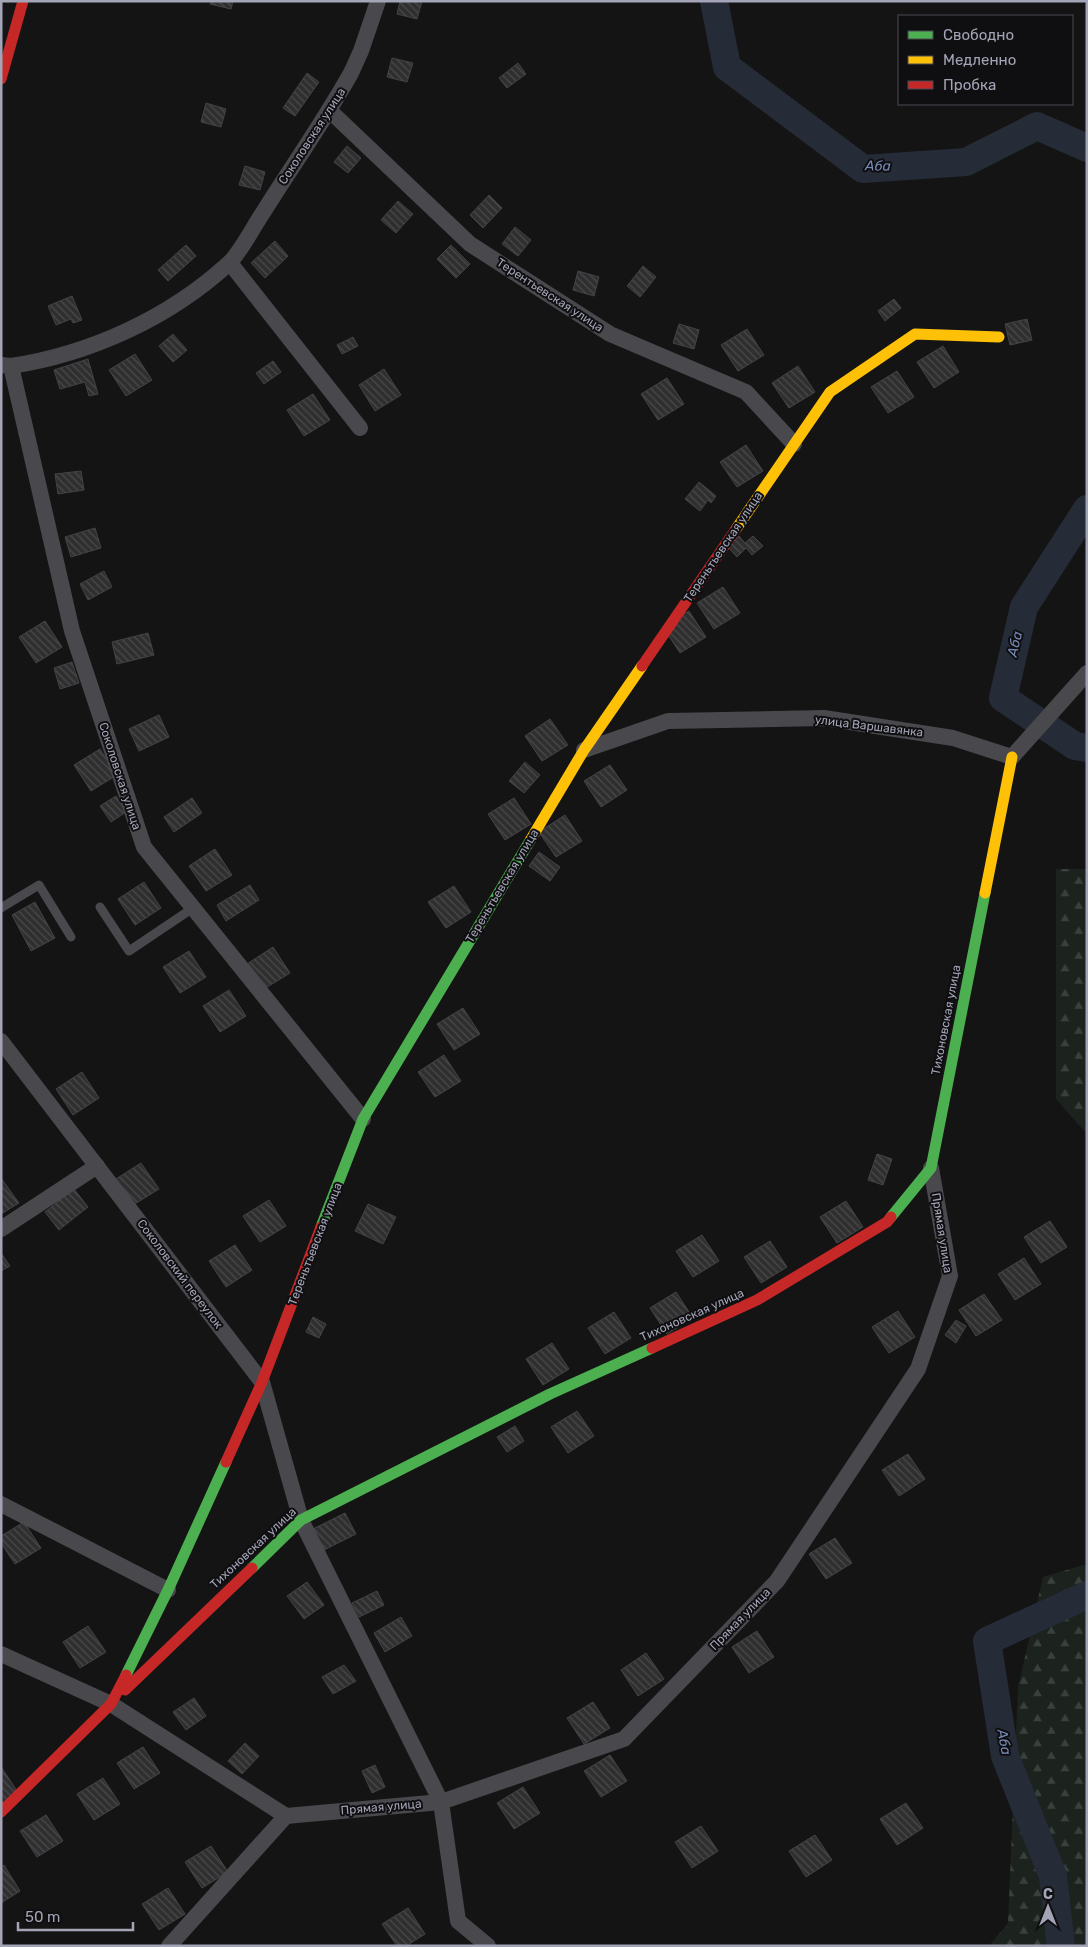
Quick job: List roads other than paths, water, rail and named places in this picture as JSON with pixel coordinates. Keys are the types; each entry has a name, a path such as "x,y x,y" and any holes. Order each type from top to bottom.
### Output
{"street":[{"path":"1,79 23,1"},
{"name":"Соколовская улица","path":"363,1119 144,847 72,631 6,366 38,362 102,341 143,323 172,307 230,263 351,74 378,1"},
{"name":"Терентьевская улица","path":"329,110 470,244 610,334 746,392 794,444"},
{"path":"230,263 360,428"},
{"name":"Тереньтьевская улица","path":"1,1812 111,1704 168,1590 262,1382 363,1119 584,750 830,392 915,334 999,337"},
{"path":"1012,757 1087,673"},
{"name":"улица Варшавянка","path":"584,750 668,721 824,718 953,738 1012,757"},
{"name":"Тихоновская улица","path":"111,1704 301,1520 550,1394 757,1300 887,1222 931,1168 1012,757"},
{"name":"Соколовский переулок","path":"1,1041 262,1382"},
{"path":"1,1229 97,1166"},
{"name":"Прямая улица","path":"286,1816 441,1802 624,1739 777,1581 918,1369 950,1276 931,1168"},
{"path":"262,1382 301,1520 441,1802 458,1920 488,1946"},
{"path":"1,1504 168,1590"},
{"path":"1,1654 111,1704 286,1816 170,1946"}],"lane":[{"path":"1,908 38,885 70,937"},
{"path":"100,907 129,951 193,908"}],"waterway":[{"name":"Аба","path":"714,1 727,67 863,169 966,162 1037,126 1087,148"},
{"name":"Аба","path":"1087,509 1024,607 1003,698 1075,746 1087,748"},
{"name":"Аба","path":"1061,1946 1053,1876 1005,1756 987,1641 1087,1595"}]}
